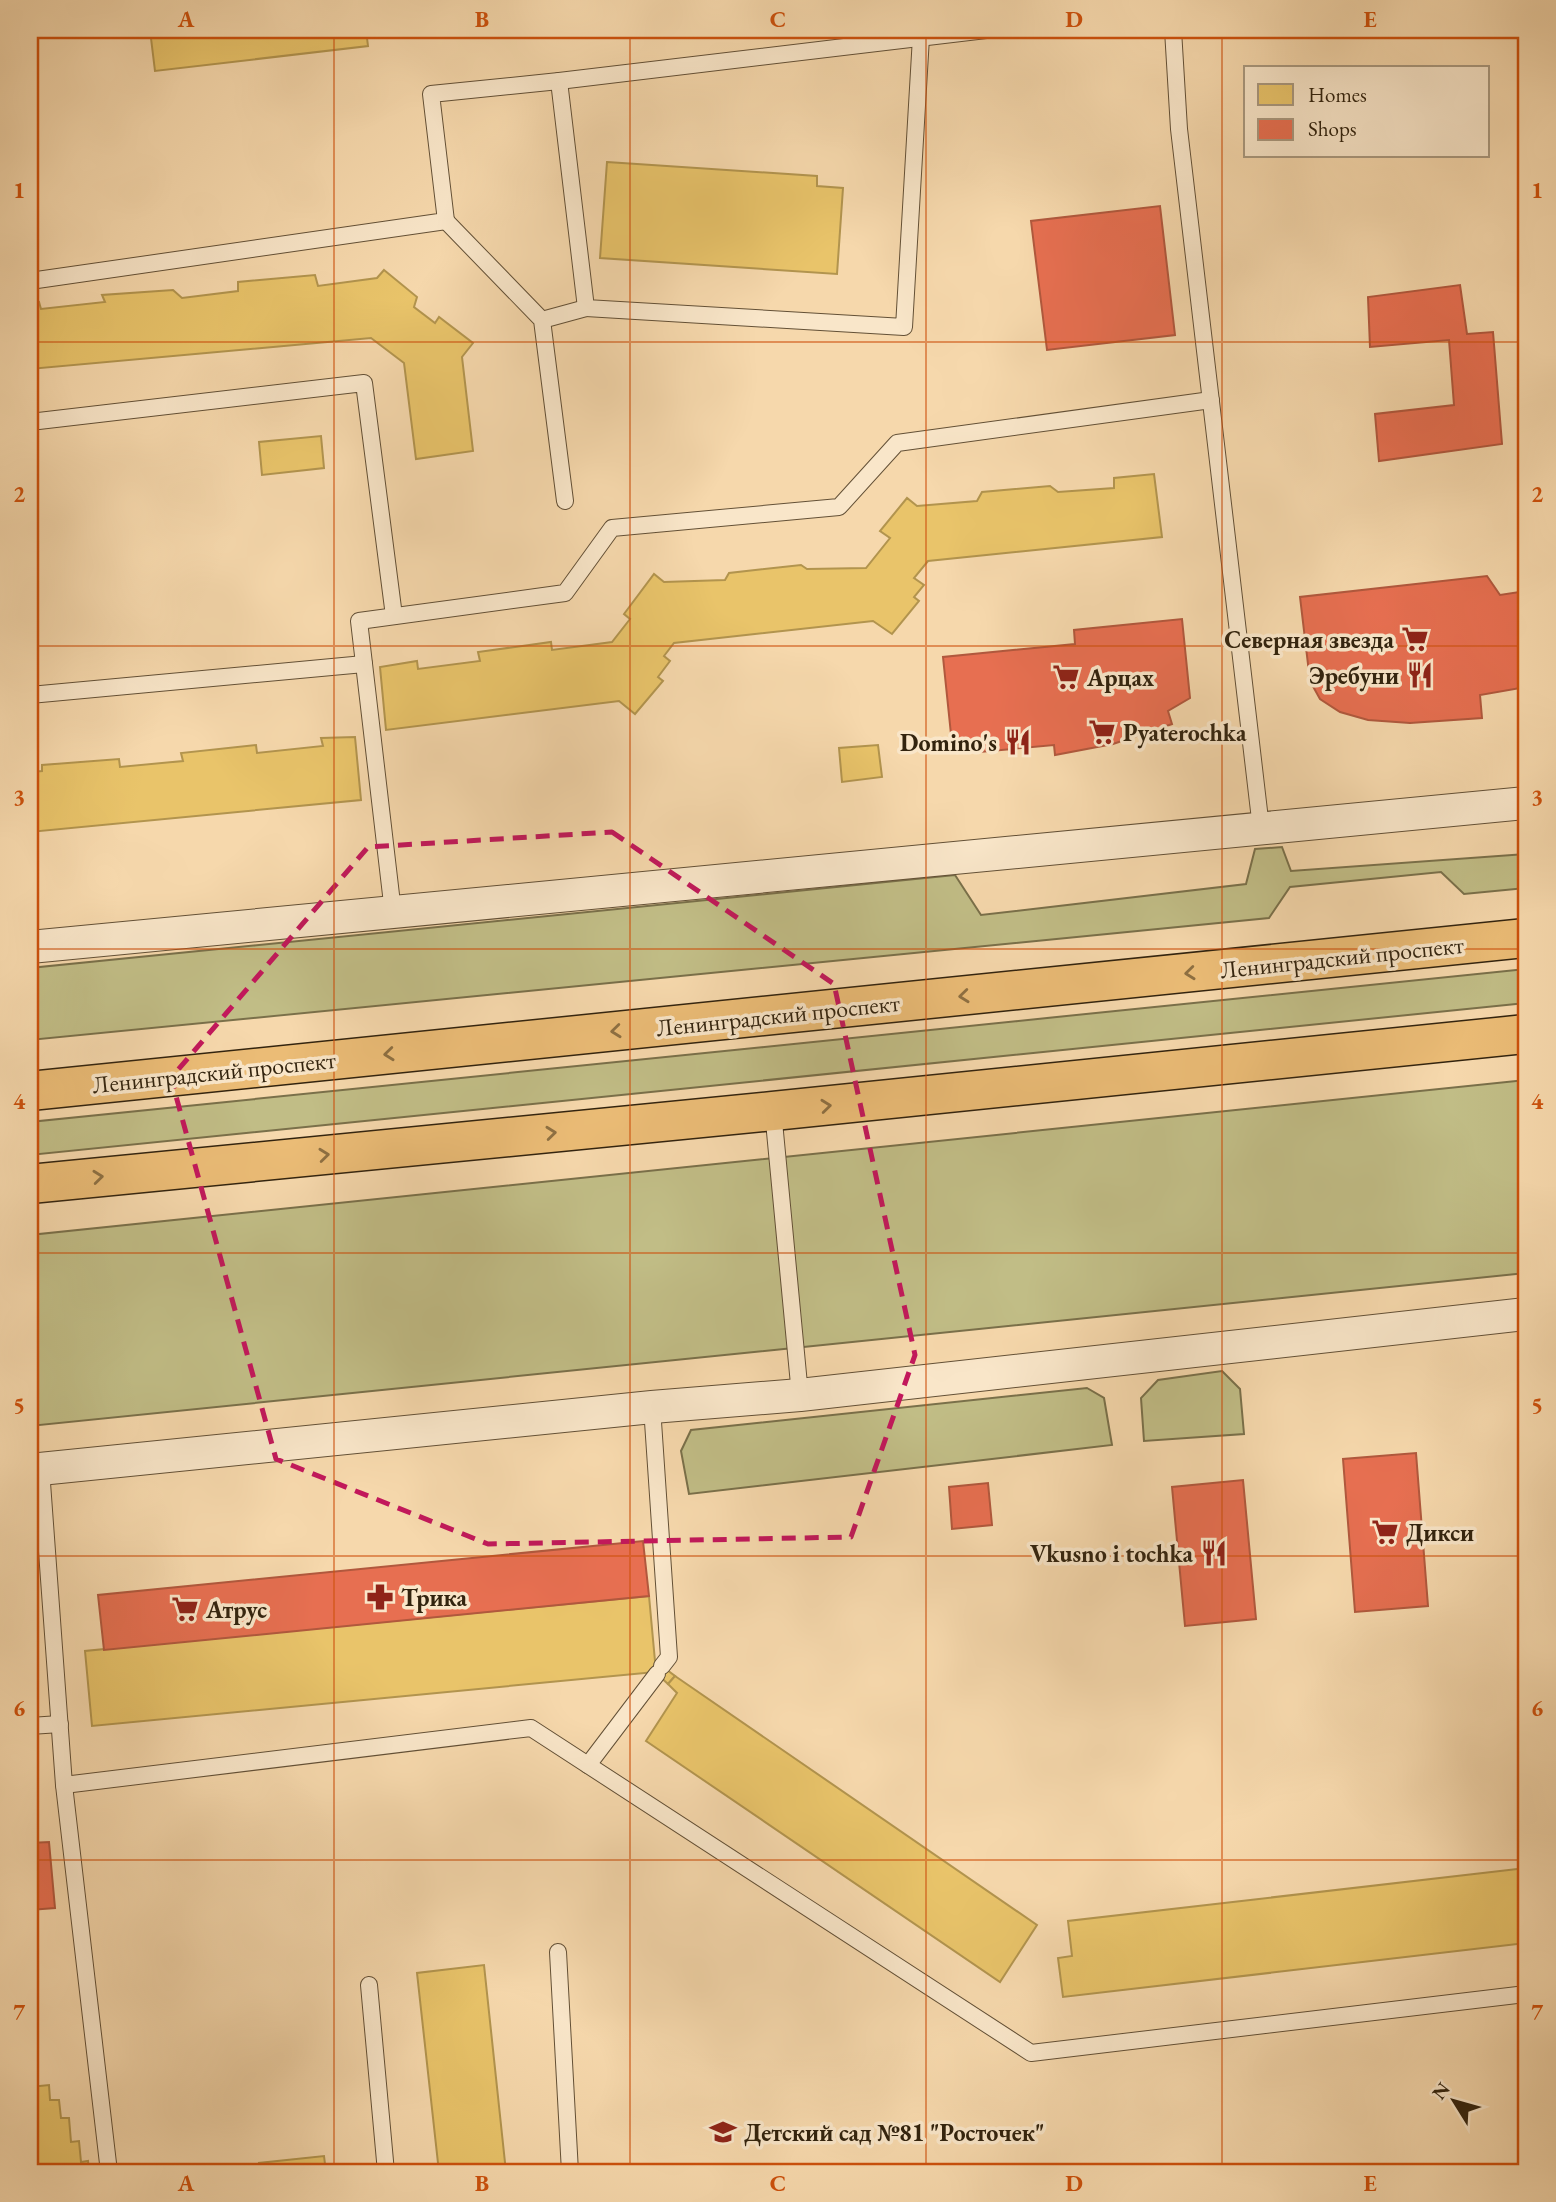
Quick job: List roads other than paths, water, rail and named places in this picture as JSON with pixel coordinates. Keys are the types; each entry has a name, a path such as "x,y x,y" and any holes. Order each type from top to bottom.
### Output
{"main road":[{"name":"Ленинградский проспект","path":"30,1091 1526,938"},
{"path":"30,1184 1526,1034"}],"street":[{"path":"30,947 1526,803"},
{"path":"36,1469 652,1407 800,1395 1526,1314"}],"lane":[{"path":"565,501 542,320 446,221 431,94 986,30"},
{"path":"1173,30 1180,129 1261,828"},
{"path":"542,320 586,308 904,327 920,37"},
{"path":"559,81 586,308"},
{"path":"30,281 446,221"},
{"path":"30,422 364,383 394,616"},
{"path":"393,912 359,621 565,593 612,528 839,507 897,443 1211,400"},
{"path":"30,695 363,664"},
{"path":"773,1111 800,1395"},
{"path":"588,1765 668,1657 652,1407"},
{"path":"36,1469 64,1785 109,2172"},
{"path":"30,1726 60,1724"},
{"path":"64,1785 531,1728 1031,2053 1526,1994"},
{"path":"558,1952 570,2172"},
{"path":"369,1985 386,2172"}],"place":[{"name":"Северная звезда","path":"1415,639"},
{"name":"Эребуни","path":"1420,675"},
{"name":"Арцах","path":"1066,677"},
{"name":"Pyaterochka","path":"1102,732"},
{"name":"Domino's","path":"1018,742"},
{"name":"Дикси","path":"1385,1532"},
{"name":"Vkusno i tochka","path":"1214,1553"},
{"name":"Трика","path":"380,1597"},
{"name":"Атрус","path":"185,1609"},
{"name":"Детский сад №81 \"Росточек\"","path":"723,2132"}]}
